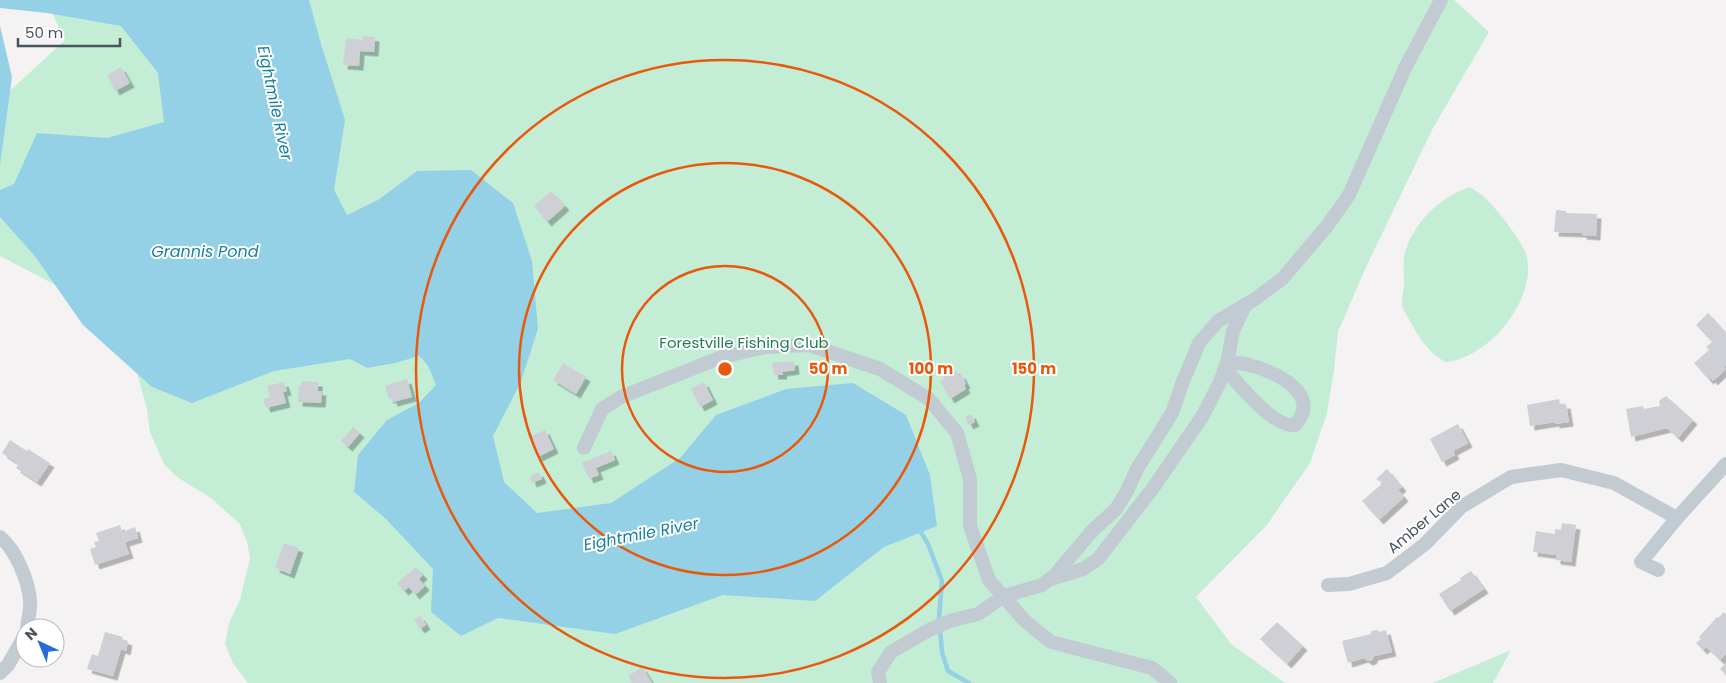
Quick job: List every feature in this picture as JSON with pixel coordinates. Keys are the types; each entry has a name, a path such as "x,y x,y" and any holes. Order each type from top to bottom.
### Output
{"street":[{"path":"880,683 878,672 891,652 929,630 950,621 978,614 1004,596 1042,585 1067,562 1092,531 1116,509 1137,469 1172,413 1199,343 1218,321 1282,279 1327,226 1349,195 1405,68 1441,0"},
{"path":"1050,579 1084,570 1098,559 1153,488 1202,417 1220,382 1226,366 1233,330 1246,304"},
{"path":"584,448 602,409 621,397 722,357 765,347 808,345 880,369 929,399 957,433 970,479 970,526 989,580 1025,621 1051,642 1152,668 1170,683"},
{"path":"1244,363 1262,368 1284,380 1301,394 1304,406 1302,418 1295,425 1288,426 1271,415 1244,391 1226,366 1244,363"},
{"path":"1658,570 1641,562 1677,518 1726,464"},
{"name":"Amber Lane","path":"1328,584 1349,584 1386,573 1425,544 1461,507 1511,477 1561,470 1614,483 1677,518"},
{"path":"0,537 5,541 23,570 31,602 29,618"},
{"path":"0,673 8,665 15,653"}],"green space":[{"name":"Forestville Fishing Club","path":"46,0 1454,0 1489,32 1433,128 1366,267 1338,332 1327,413 1310,463 1266,526 1196,597 1231,644 1285,683 248,683 233,663 225,644 229,623 240,600 250,558 247,542 240,524 211,498 177,477 164,464 150,432 147,409 136,370 88,302 0,256 0,100 65,40"},
{"path":"1470,187 1490,203 1515,235 1527,257 1528,274 1524,292 1506,325 1477,351 1445,362 1424,343 1403,307 1404,256 1413,233 1428,213 1448,198"},
{"path":"1511,650 1493,683 1433,683"}],"water":[{"name":"Grannis Pond","path":"0,0 309,0 345,120 334,190 347,215 378,200 417,171 471,170 513,203 532,261 538,329 520,384 493,436 504,482 537,513 611,503 680,458 716,415 786,389 853,383 906,415 930,475 937,526 884,547 815,601 723,595 615,634 498,618 461,636 431,612 433,569 385,518 354,492 358,455 387,420 419,403 436,385 426,363 419,356 367,368 350,359 274,371 192,403 152,387 83,325 34,255 0,217 0,190 14,184 37,133 107,138 164,122 158,73 121,26 47,13 0,8"},
{"path":"0,26 12,77 0,165"}],"building":[{"path":"363,36 375,37 374,52 360,51 359,66 343,65 346,38 363,40"},
{"path":"121,67 130,83 115,91 107,75"},
{"path":"551,191 565,206 547,222 534,206"},
{"path":"1556,210 1566,211 1566,213 1597,214 1596,236 1582,235 1582,233 1554,232"},
{"path":"1708,313 1726,333 1726,365 1724,367 1726,369 1713,381 1711,378 1709,380 1694,363 1709,350 1706,347 1712,342 1696,325"},
{"path":"794,361 795,370 782,372 783,375 774,375 772,363"},
{"path":"563,363 586,377 576,394 553,380"},
{"path":"955,369 959,376 961,374 966,384 964,385 966,389 950,399 940,381"},
{"path":"407,379 412,397 393,402 392,398 389,399 385,386"},
{"path":"302,381 318,382 318,391 322,391 321,403 298,402 299,385 301,386"},
{"path":"284,382 287,391 283,392 286,403 266,408 263,399 270,397 267,386"},
{"path":"704,382 713,400 700,407 691,389"},
{"path":"1666,396 1693,420 1678,438 1667,428 1631,437 1626,409 1643,406 1644,409 1660,406 1659,401"},
{"path":"1559,399 1560,405 1566,404 1569,422 1530,426 1527,405"},
{"path":"971,414 975,422 969,425 965,417"},
{"path":"1458,424 1468,443 1453,451 1455,455 1442,462 1430,439"},
{"path":"353,427 360,433 348,447 341,441"},
{"path":"545,430 554,449 538,457 529,437"},
{"path":"10,440 50,463 37,482 16,468 19,464 2,453"},
{"path":"611,451 615,460 596,468 599,475 589,479 582,463"},
{"path":"1387,469 1402,487 1398,490 1404,497 1379,520 1362,501 1383,483 1376,479"},
{"path":"539,472 542,479 532,483 530,476"},
{"path":"1562,523 1576,525 1571,562 1556,560 1556,555 1533,552 1536,531 1555,534 1555,529 1561,530"},
{"path":"120,525 122,532 135,527 138,538 125,542 129,554 95,565 90,549 96,547 94,542 99,541 96,533"},
{"path":"284,543 299,548 290,574 275,568"},
{"path":"416,567 423,575 419,579 425,586 415,595 409,587 404,591 397,583"},
{"path":"1471,571 1484,589 1450,611 1439,594"},
{"path":"1724,612 1726,614 1726,654 1720,660 1706,647 1703,650 1696,643 1717,617"},
{"path":"420,616 426,625 420,629 414,620"},
{"path":"1277,622 1303,646 1287,664 1260,639"},
{"path":"1378,630 1379,632 1386,630 1392,652 1374,656 1372,660 1368,661 1364,658 1348,663 1342,641 1371,634 1371,631"},
{"path":"105,632 123,637 122,639 128,641 126,651 121,649 113,676 87,669 92,654 98,656"},
{"path":"1726,663 1726,675 1720,669"},
{"path":"642,667 652,683 632,683 628,676"}],"waterway":[{"name":"Eightmile River","path":"919,529 928,544 942,581 939,618 942,652 948,671 969,683"}]}
